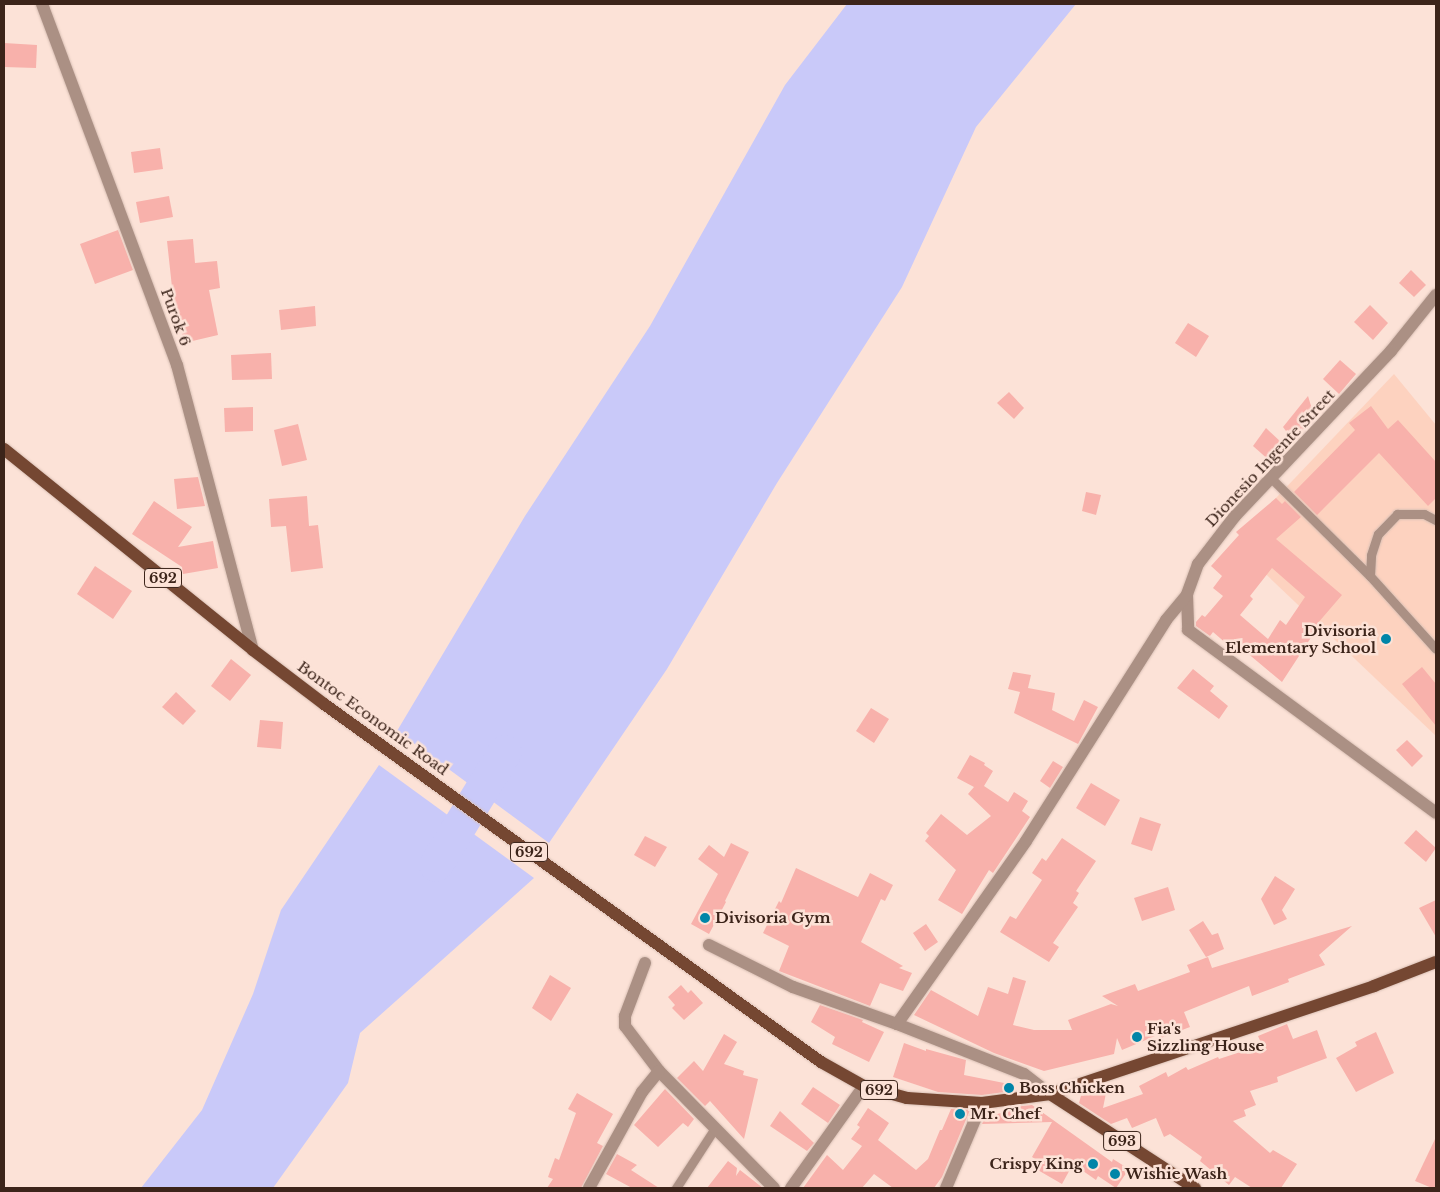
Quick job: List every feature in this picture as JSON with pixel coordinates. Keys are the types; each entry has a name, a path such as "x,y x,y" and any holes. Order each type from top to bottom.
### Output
{"main road":[{"name":"Bontoc Economic Road","path":"4,450 253,650 324,704 733,1000 821,1062 864,1086"},
{"name":"692","path":"864,1086 908,1098 982,1102 1050,1094 1374,986 1436,962"},
{"name":"693","path":"1050,1094 1195,1188"}],"street":[{"name":"Purok 6","path":"42,4 177,365 253,650"},
{"name":"Dionesio Ingente Street","path":"1436,295 1391,352 1235,516 1198,564 1187,595 1188,630 1436,813"},
{"path":"897,1024 1026,841 1166,620 1187,595"},
{"path":"709,945 793,987 897,1024 1024,1074 1050,1094"},
{"path":"645,963 625,1016 625,1026 659,1071 774,1188"},
{"path":"589,1188 642,1092 659,1071"},
{"path":"791,1188 864,1086"},
{"path":"946,1188 982,1102"}],"lane":[{"path":"1271,478 1370,576 1436,649"},
{"path":"1370,576 1371,554 1378,534 1396,514 1424,514 1436,520"},
{"path":"676,1188 715,1128"}],"shaded area":[{"name":"Divisoria Elementary School","path":"1394,374 1436,425 1436,736 1233,543"}],"water":[{"path":"847,4 1076,4 976,127 902,287 777,483 667,669 549,843 397,731 525,516 650,326 785,85"},
{"path":"379,765 534,878 360,1033 348,1083 273,1188 141,1188 202,1110 253,994 281,910"}],"building":[{"path":"4,43 37,45 36,68 4,67"},
{"path":"160,148 163,169 134,173 131,152"},
{"path":"169,196 173,217 140,223 136,202"},
{"path":"118,230 133,270 95,284 80,244"},
{"path":"193,239 195,263 217,261 220,288 209,290 218,335 184,343 178,315 175,315 167,241"},
{"path":"1411,270 1426,285 1414,297 1399,283"},
{"path":"1370,305 1388,323 1373,340 1354,322"},
{"path":"315,306 316,326 281,330 279,310"},
{"path":"1188,323 1209,336 1196,357 1175,343"},
{"path":"271,353 272,379 232,380 231,355"},
{"path":"1340,360 1356,374 1339,394 1323,379"},
{"path":"1009,392 1024,408 1014,419 997,403"},
{"path":"1308,396 1315,419 1292,439 1283,427"},
{"path":"1371,406 1388,429 1398,420 1436,462 1436,498 1428,506 1379,453 1317,515 1294,492 1355,430 1349,423"},
{"path":"253,407 253,431 225,432 224,408"},
{"path":"298,424 307,460 282,466 274,430"},
{"path":"1266,428 1283,444 1270,461 1253,446"},
{"path":"198,477 205,506 177,509 174,479"},
{"path":"1086,492 1101,495 1096,515 1082,511"},
{"path":"307,496 309,526 318,525 323,568 291,572 286,526 271,527 269,499"},
{"path":"1276,498 1282,504 1285,501 1301,517 1276,539 1342,595 1311,631 1314,633 1282,682 1239,646 1235,651 1213,632 1210,636 1196,626 1196,622 1202,615 1205,617 1223,596 1213,588 1222,576 1211,566 1239,535 1236,532","holes":["1272,568 1305,597 1286,625 1280,620 1268,639 1240,615 1253,599 1250,596"]},
{"path":"154,501 192,527 178,547 213,541 218,568 183,574 182,567 132,534"},
{"path":"95,566 132,591 113,619 77,594"},
{"path":"231,659 251,675 230,701 211,686"},
{"path":"1422,667 1436,684 1436,726 1402,684"},
{"path":"1193,669 1214,686 1210,691 1228,706 1219,719 1177,688"},
{"path":"1013,672 1031,675 1028,688 1055,693 1052,710 1074,721 1084,700 1098,707 1078,744 1014,713 1020,692 1008,689"},
{"path":"176,692 196,711 183,725 162,707"},
{"path":"871,708 889,719 874,743 856,731"},
{"path":"260,720 283,722 281,749 257,747"},
{"path":"1407,740 1423,756 1412,767 1396,750"},
{"path":"970,755 985,763 984,765 993,771 984,786 1008,802 1014,792 1028,801 1022,811 1030,817 993,873 989,870 962,914 938,900 956,870 925,841 929,836 926,833 941,814 967,835 991,816 968,794 974,787 957,778"},
{"path":"1053,761 1063,767 1050,788 1040,781"},
{"path":"1091,783 1120,800 1105,826 1076,808"},
{"path":"1140,817 1161,824 1152,851 1131,844"},
{"path":"1416,830 1436,848 1426,862 1404,843"},
{"path":"645,836 667,847 655,867 634,855"},
{"path":"1062,838 1096,861 1076,891 1079,893 1073,903 1078,907 1053,943 1059,947 1049,962 1000,932 1010,916 1016,919 1042,880 1032,873 1042,858 1046,861"},
{"path":"731,843 749,852 709,934 691,924 718,874 698,859 709,845 724,857"},
{"path":"796,868 858,897 870,873 893,885 885,901 881,899 861,942 903,966 899,968 912,973 903,991 880,983 870,1006 779,971 789,946 763,933 779,901 781,903"},
{"path":"1275,876 1295,889 1282,910 1287,919 1274,925 1261,899"},
{"path":"1168,887 1175,910 1142,921 1134,898"},
{"path":"1436,900 1436,937 1419,908"},
{"path":"1203,921 1212,935 1218,933 1224,949 1206,957 1189,930"},
{"path":"926,924 938,942 925,951 913,933"},
{"path":"1352,926 1319,955 1325,965 1288,979 1289,982 1252,996 1249,986 1184,1012 1190,1027 1161,1038 1160,1034 1122,1050 1117,1038 1114,1054 1044,1071 994,1053 914,1015 931,990 978,1016 988,987 1008,994 1013,977 1026,981 1013,1025 1034,1030 1072,1030 1068,1020 1111,1004 1118,1006 1102,996 1135,984 1138,991 1190,972 1187,965 1208,957 1212,968"},
{"path":"550,975 571,988 551,1021 532,1008"},
{"path":"681,985 688,993 691,990 703,1003 684,1020 672,1008 675,1005 668,997"},
{"path":"820,1005 863,1020 862,1022 884,1032 869,1062 832,1044 835,1037 811,1022"},
{"path":"1287,1024 1293,1039 1317,1030 1327,1058 1277,1077 1278,1082 1250,1091 1256,1105 1244,1110 1246,1116 1233,1121 1270,1153 1273,1150 1297,1164 1281,1188 1252,1188 1235,1177 1229,1185 1200,1161 1202,1157 1170,1134 1164,1137 1156,1118 1132,1128 1127,1118 1111,1124 1079,1103 1082,1092 1108,1083 1103,1108 1143,1094 1139,1086 1166,1072 1168,1077 1186,1067 1188,1070 1218,1057 1219,1059 1262,1045 1258,1036"},
{"path":"1376,1032 1394,1073 1356,1092 1336,1058 1357,1046 1355,1042"},
{"path":"724,1034 737,1042 724,1064 744,1071 743,1075 758,1079 744,1139 710,1101 705,1106 677,1078 694,1061 703,1071"},
{"path":"904,1043 926,1051 926,1049 966,1060 964,1075 1014,1085 1012,1091 982,1095 938,1092 893,1077"},
{"path":"813,1087 840,1105 828,1123 801,1104"},
{"path":"665,1089 694,1119 688,1127 683,1123 658,1147 634,1125"},
{"path":"577,1093 613,1114 597,1143 603,1146 581,1188 547,1188 553,1179 548,1177 555,1158 559,1160 576,1113 568,1109"},
{"path":"1032,1105 1112,1162 1113,1159 1129,1169 1116,1188 1098,1176 1096,1180 1073,1164 1062,1184 1036,1169 1040,1162 1032,1157 1052,1122 982,1124 988,1110 991,1110 985,1118 1007,1111 1003,1108"},
{"path":"868,1108 889,1123 878,1140 916,1170 928,1159 951,1109 970,1110 942,1177 934,1188 893,1188 874,1174 862,1188 803,1188 827,1155 843,1170 862,1146 851,1139 860,1127 857,1125"},
{"path":"780,1111 814,1143 807,1151 770,1126"},
{"path":"1436,1137 1436,1188 1432,1188 1415,1181"},
{"path":"617,1154 637,1165 631,1170 659,1188 632,1188 606,1174"},
{"path":"728,1161 737,1168 736,1176 740,1170 763,1188 707,1188"}],"waterway":[{"path":"436,865 505,752"}],"place":[{"name":"Divisoria Elementary School","path":"1386,639"},
{"name":"Divisoria Gym","path":"705,918"},
{"name":"Fia's Sizzling House","path":"1137,1037"},
{"name":"Boss Chicken","path":"1009,1088"},
{"name":"Mr. Chef","path":"960,1114"},
{"name":"Crispy King","path":"1093,1164"},
{"name":"Wishie Wash","path":"1115,1174"}]}
